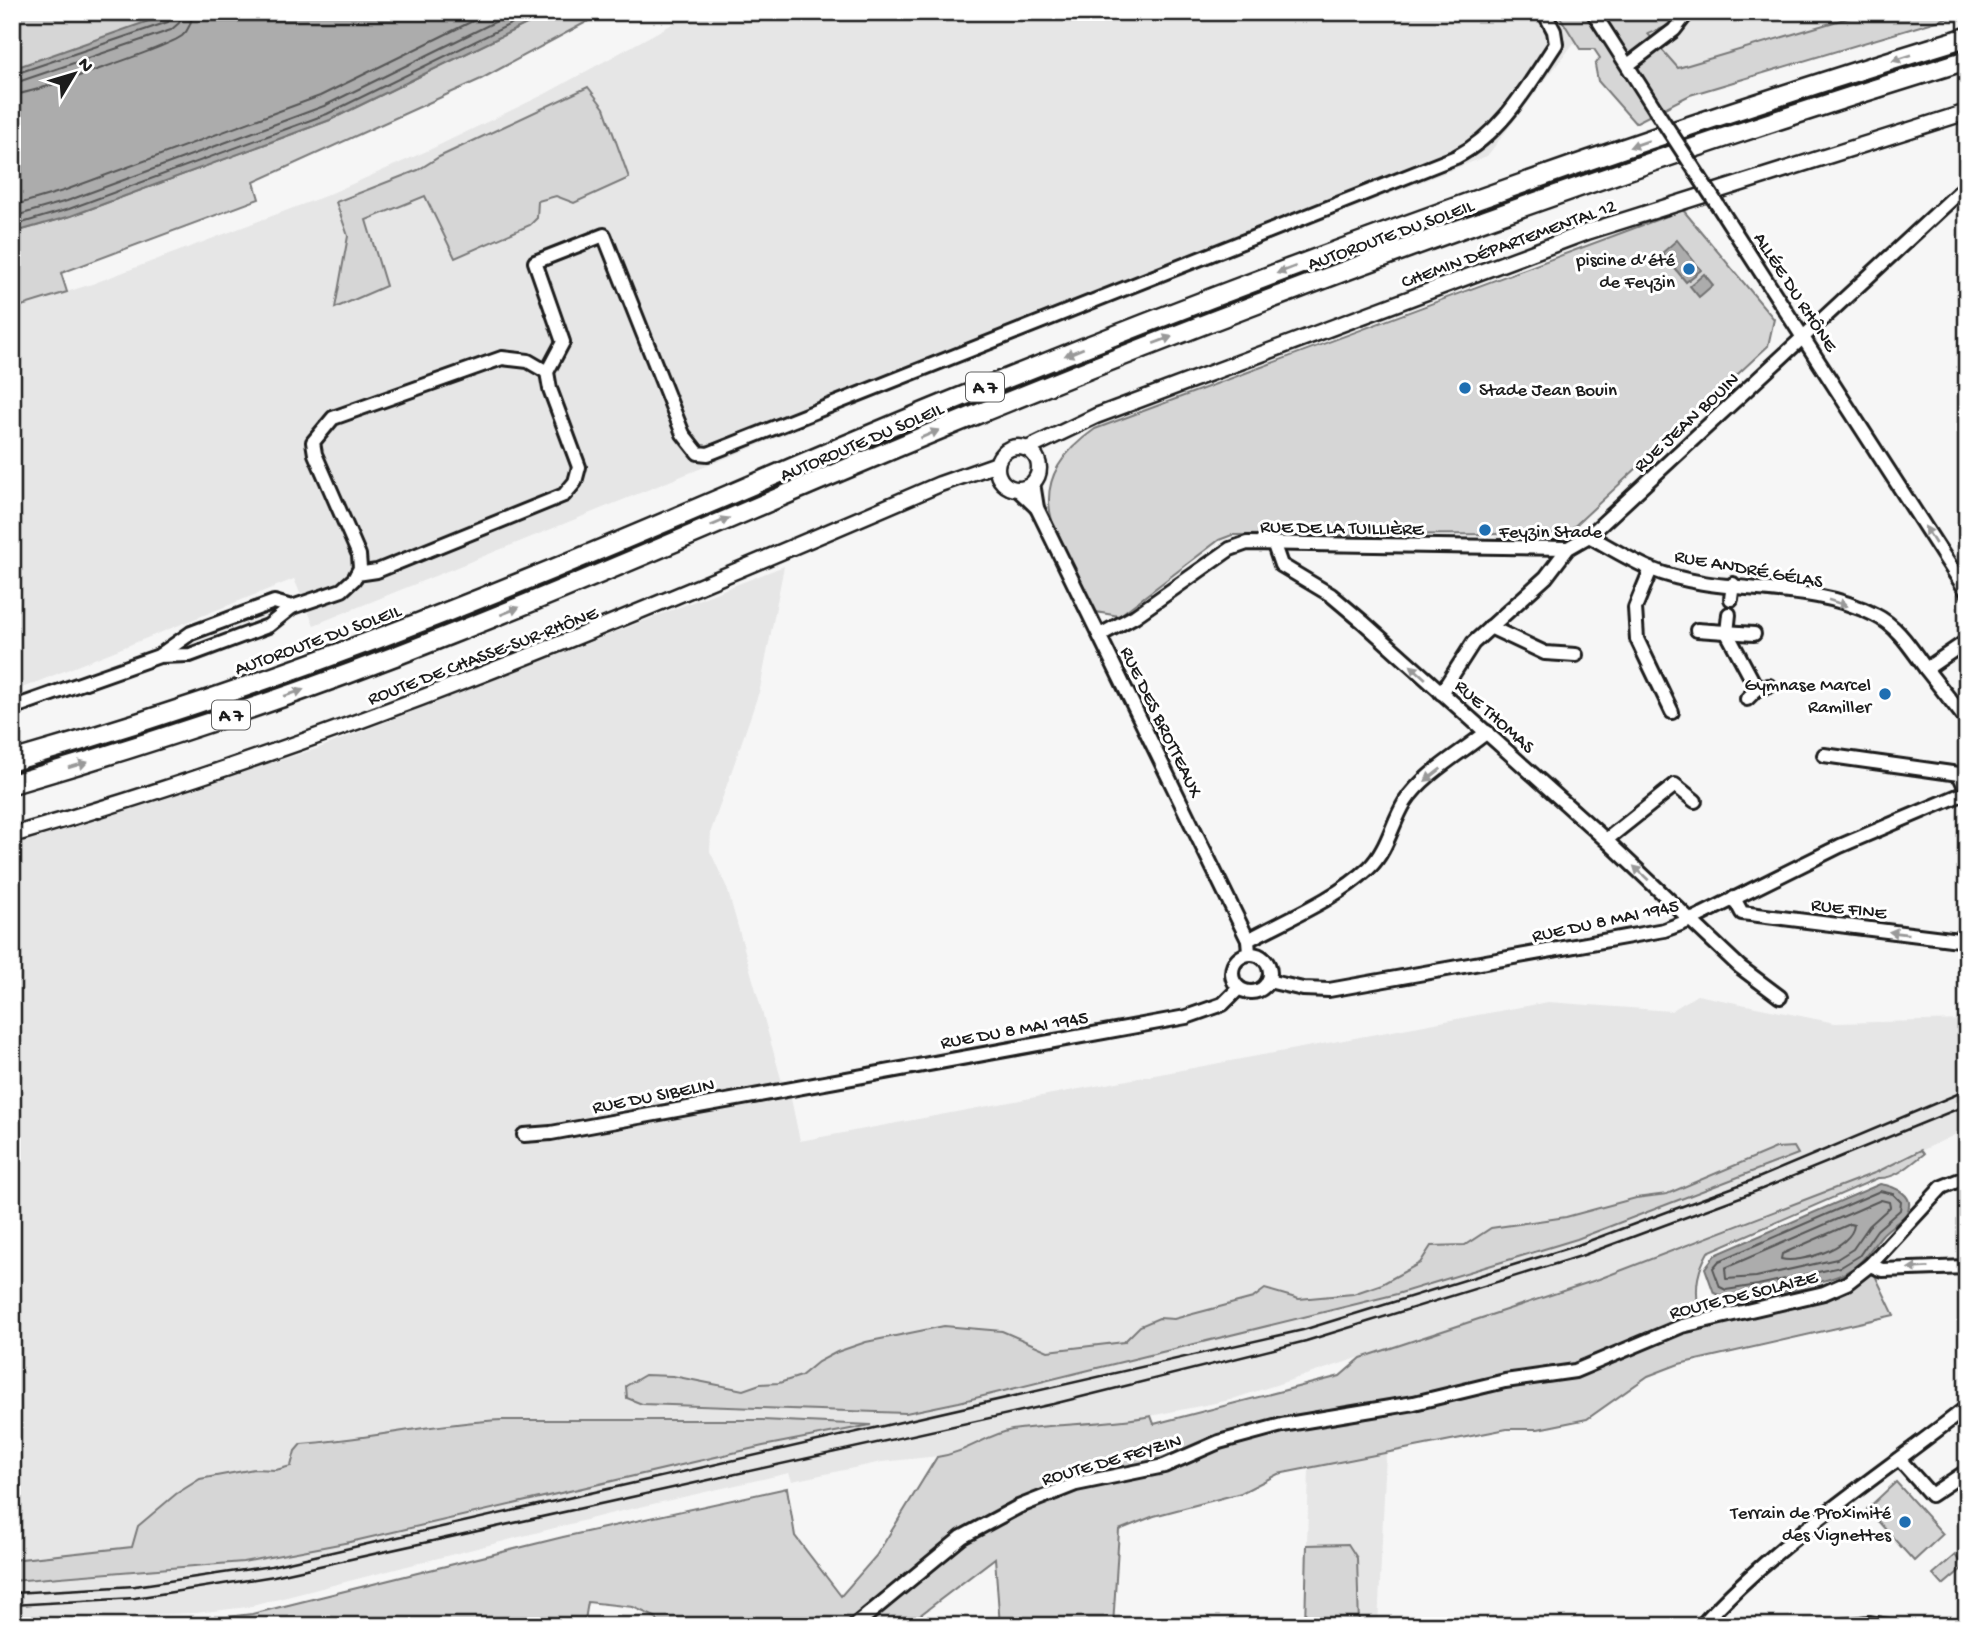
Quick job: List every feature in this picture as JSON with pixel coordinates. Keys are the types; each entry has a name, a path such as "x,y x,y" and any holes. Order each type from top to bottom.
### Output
{"highway":[{"name":"AUTOROUTE DU SOLEIL","path":"12,761 192,705 438,616 936,407 1368,239 1693,125 1967,37"},
{"name":"AUTOROUTE DU SOLEIL","path":"12,784 204,724 435,641 1010,401 1351,269 1704,145 1967,60"}],"main road":[{"name":"CHEMIN DÉPARTEMENTAL 12","path":"1027,449 1096,416 1587,232 1967,112"},
{"name":"CHEMIN DÉPARTEMENTAL 12","path":"1039,465 1069,429"},
{"path":"1009,449 1027,449 1039,465 1033,483 1018,490 1000,480 998,464 1009,449"},
{"name":"ROUTE DE CHASSE-SUR-RHÔNE","path":"12,835 257,758 431,696 589,634 954,479 998,464"},
{"name":"ROUTE DE CHASSE-SUR-RHÔNE","path":"954,479 1000,480"}],"street":[{"path":"357,573 377,570 564,495 575,482 579,467 550,389 548,372 563,342 535,262 604,235 689,446 698,453 722,449 1467,152 1490,135 1556,44 1554,31 1544,12"},
{"name":"ALLÉE DU RHÔNE","path":"1593,12 1805,337 1967,593"},
{"path":"1628,65 1674,30 1688,12"},
{"name":"RUE JEAN BOUIN","path":"1441,693 1473,643 1546,577 1568,548 1589,536 1967,185"},
{"path":"159,656 190,655 268,626 292,607 342,590 357,573 359,555 315,454 313,442 333,418 502,358 528,361 548,372"},
{"name":"RUE DES BROTTEAUX","path":"1033,483 1037,508 1248,947"},
{"name":"RUE DES BROTTEAUX","path":"1018,490 1037,508"},
{"name":"RUE ANDRÉ GÉLAS","path":"1589,536 1651,569 1733,584 1784,589 1876,615 1902,636 1967,721"},
{"name":"RUE DE LA TUILLIÈRE","path":"1100,635 1135,616 1230,549 1247,543 1568,548"},
{"name":"RUE THOMAS","path":"1274,545 1281,565 1331,595 1606,840 1740,967 1780,997"},
{"path":"1651,569 1635,608 1637,639 1672,712"},
{"path":"1731,599 1733,584"},
{"path":"12,708 159,656 191,633 274,602 292,607"},
{"path":"1729,614 1727,633 1763,687 1746,699"},
{"path":"1490,627 1545,653 1576,654"},
{"path":"1697,630 1754,634"},
{"path":"1926,669 1967,641"},
{"path":"1248,947 1268,964 1268,981 1255,992 1239,988 1232,977 1232,966 1238,957 1248,947 1370,867 1381,852 1406,801 1424,782 1487,732"},
{"path":"1825,755 1959,774 1967,791"},
{"path":"1606,840 1675,785 1695,801"},
{"name":"RUE DU 8 MAI 1945","path":"1268,981 1303,989 1329,990 1664,930 1691,920 1840,846 1967,791"},
{"name":"RUE FINE","path":"1734,898 1742,913 1967,941"},
{"name":"RUE DU 8 MAI 1945","path":"789,1088 1186,1017 1223,1004 1239,988"},
{"name":"RUE DU SIBELIN","path":"524,1135 551,1133 789,1088"},
{"name":"ROUTE DE SOLAIZE","path":"1536,1378 1575,1371 1682,1326 1815,1296 1843,1285 1870,1265 1942,1187 1967,1177"},
{"path":"1870,1265 1882,1270 1967,1267"},
{"name":"ROUTE DE FEYZIN","path":"854,1626 962,1537 998,1516 1057,1491 1105,1477 1164,1466 1243,1434 1414,1403 1505,1381 1536,1378"},
{"path":"1701,1626 1730,1593 1967,1407"},
{"path":"1899,1459 1931,1495 1967,1471"},
{"path":"1842,1626 1869,1623 1888,1626"}],"shaded area":[{"path":"12,12 383,12 12,128"},
{"path":"551,12 605,12 481,79 254,182 259,199 61,273 67,292 12,309 12,233 71,216 330,120"},
{"path":"694,12 1868,12 1678,68 1577,39 1487,156 1067,320 314,625 294,579 12,692 12,309 92,284 325,196 545,94"},
{"path":"1557,12 1683,12 1668,26 1648,34 1678,68 1868,12 1967,12 1690,95 1635,123 1598,81 1595,65 1600,58 1594,49 1580,49"},
{"path":"588,87 604,108 629,178 574,203 556,196 538,201 537,218 530,225 455,258 425,196 366,220 386,286 335,308 348,236 336,202 418,170 439,157"},
{"name":"Stade Jean Bouin","path":"1683,210 1774,319 1768,346 1566,534 1232,535 1219,540 1119,616 1096,612 1058,538 1051,516 1049,494 1055,472 1069,451 1095,429"},
{"path":"784,566 760,689 711,831 710,851 727,888 782,1082 790,1094 800,1141 1548,1002 1671,1011 1697,995 1835,1023 1967,1020 1967,1129 1877,1172 1599,1279 1230,1400 1125,1421 1009,1431 958,1454 882,1462 792,1481 789,1473 609,1514 248,1607 196,1613 12,1620 12,844 319,748"},
{"path":"1794,1147 1798,1154 1577,1239 1397,1294 959,1402 906,1413 642,1404 627,1398 626,1386 645,1375 673,1376 743,1390 760,1384 779,1383 801,1376 818,1362 837,1352 866,1342 944,1326 1002,1331 1048,1351 1124,1342 1140,1326 1159,1318 1174,1319 1253,1298 1265,1289 1299,1299 1353,1294 1382,1284 1420,1263 1431,1246 1465,1245 1491,1228 1566,1217 1636,1198 1667,1194 1776,1148"},
{"path":"1921,1150 1924,1154 1897,1174 1878,1178 1708,1252 1698,1278 1698,1305 1814,1287 1843,1292 1872,1269 1894,1315 1679,1364 1648,1376 1587,1419 1538,1429 1507,1429 1278,1474 1241,1493 1154,1516 1119,1530 1113,1626 1000,1626 995,1558 911,1622 911,1626 658,1626 657,1618 633,1607 588,1602 584,1626 151,1626 252,1614 563,1537 787,1488 795,1536 841,1596 876,1556 937,1457 958,1452 994,1435 1012,1430 1151,1416 1154,1424 1340,1376 1361,1358 1599,1279 1877,1172"},
{"path":"502,1420 762,1420 871,1425 763,1446 350,1542 243,1562 12,1581 12,1560 132,1547 138,1526 176,1494 200,1479 254,1469 276,1470 291,1466 295,1451 301,1444"},
{"path":"1386,1453 1378,1626 1359,1626 1357,1558 1348,1544 1307,1545 1309,1468"},
{"name":"Terrain de Proximité des Vignettes","path":"1896,1482 1943,1534 1914,1561 1867,1509"},
{"path":"1348,1544 1357,1558 1359,1626 1305,1626 1307,1545"},
{"path":"1955,1555 1964,1567 1943,1585 1933,1574"}],"water":[{"path":"174,12 551,12 330,120 71,216 12,233 12,69"},
{"path":"1677,240 1701,270 1686,282 1662,253"},
{"path":"1704,274 1713,285 1699,297 1690,286"},
{"path":"1880,1184 1902,1193 1909,1202 1909,1207 1904,1217 1885,1232 1862,1261 1852,1269 1833,1278 1786,1289 1725,1298 1714,1293 1705,1268 1715,1255"}],"railway":[{"path":"12,1593 135,1586 271,1566 1303,1330 1578,1245 1758,1178 1967,1090"},
{"path":"12,1605 135,1598 274,1576 1053,1404 1306,1341 1581,1256 1762,1189 1967,1105"}],"place":[{"name":"piscine d’été de Feyzin","path":"1689,269"},
{"name":"Stade Jean Bouin","path":"1465,388"},
{"name":"Feyzin Stade","path":"1485,530"},
{"name":"Gymnase Marcel Ramiller","path":"1885,694"},
{"name":"Terrain de Proximité des Vignettes","path":"1905,1522"}]}
